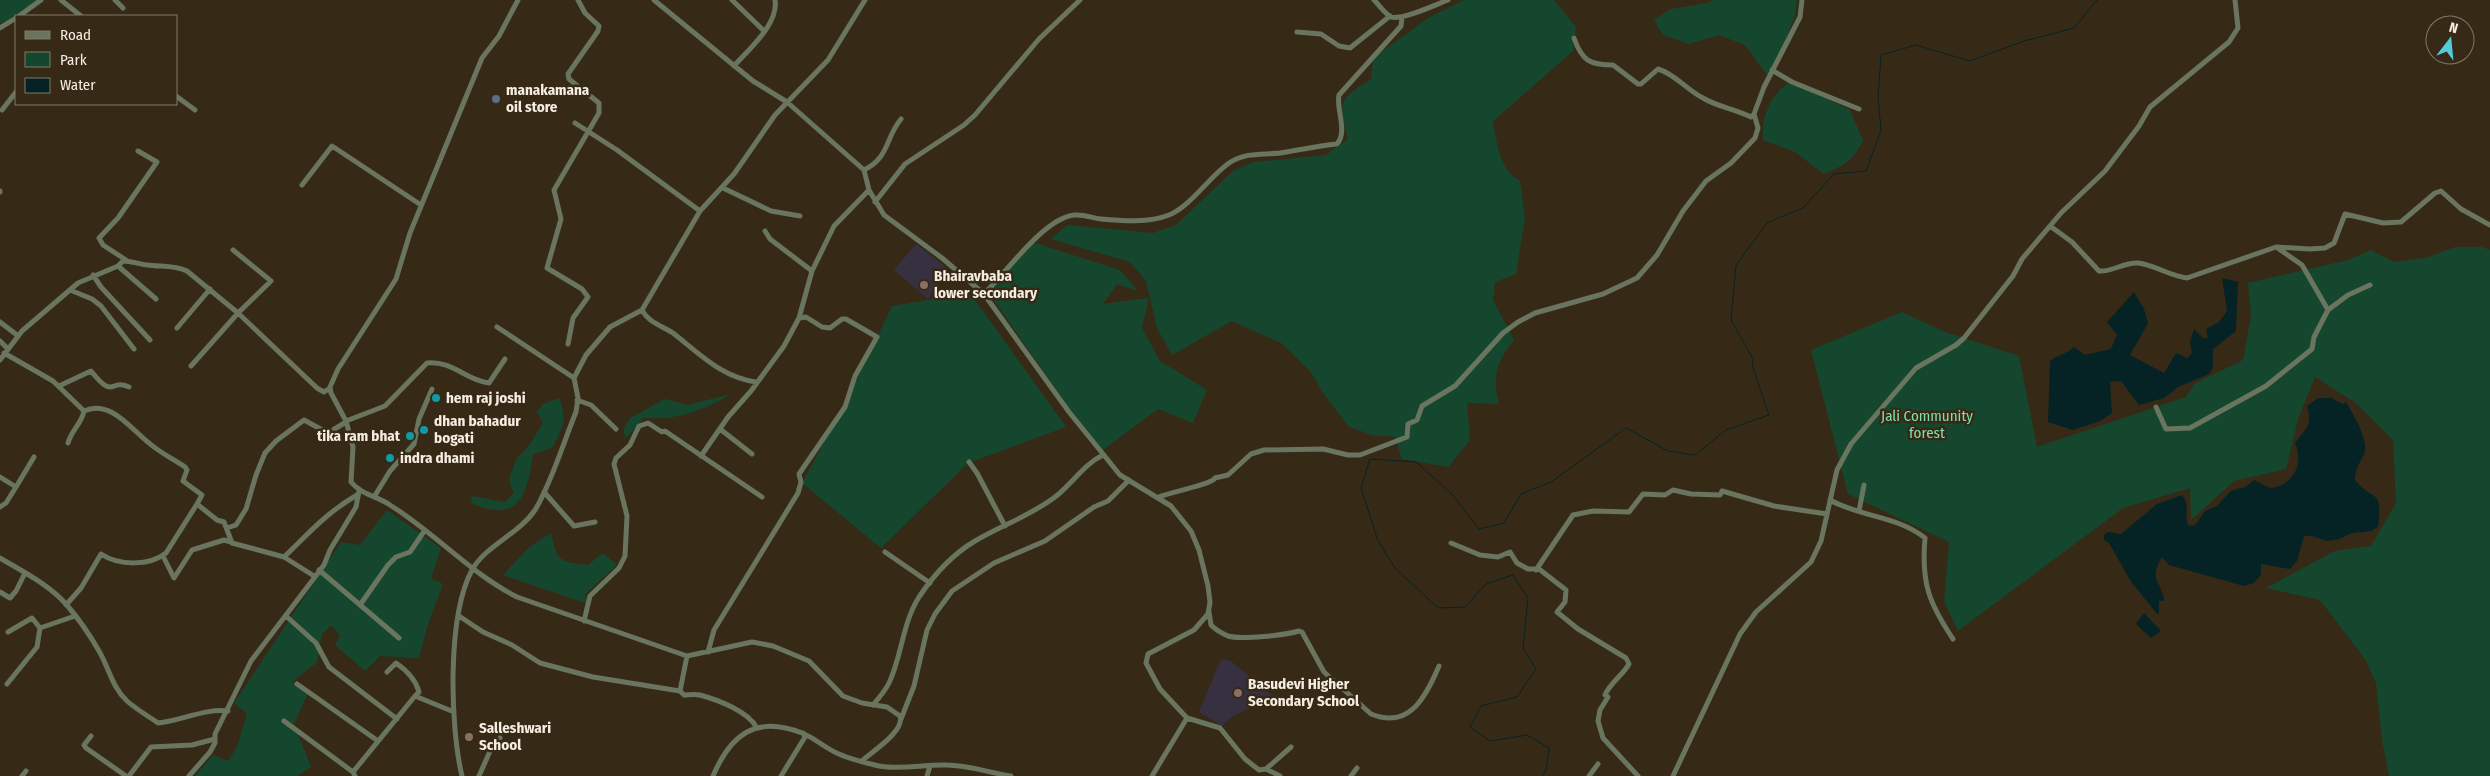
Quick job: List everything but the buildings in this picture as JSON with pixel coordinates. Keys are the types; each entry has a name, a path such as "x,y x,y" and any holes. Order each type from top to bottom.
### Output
{"street":[{"path":"21,15 41,0"},
{"path":"61,0 80,15"},
{"path":"115,0 123,8"},
{"path":"189,776 210,752 215,734 251,661 319,570 356,507 358,493 351,482 353,447 346,422 330,393 330,387 338,369 396,279 410,233 482,58 499,36 518,0"},
{"path":"568,344 573,318 588,297 582,289 547,268 561,219 554,190 599,113 599,103 569,79 568,74 598,31 599,26 585,13 578,0"},
{"path":"654,0 753,81 788,102 864,170 869,190 875,202 894,224 942,258 984,294 1030,360 1120,475 1171,506 1191,531 1199,550 1208,586 1211,625 1229,636 1238,638 1302,632 1318,662 1333,681 1371,714 1381,718 1402,716 1415,709 1439,666"},
{"path":"732,0 764,31"},
{"path":"734,66 764,31 776,6 775,0"},
{"path":"875,202 904,164 964,125 975,115 1039,39 1080,0"},
{"path":"1374,0 1390,16 1402,17 1448,0"},
{"path":"1158,497 1176,490 1199,486 1213,481 1215,478 1228,475 1251,454 1264,450 1323,449 1348,456 1360,455 1407,437 1408,424 1417,420 1422,406 1455,386 1503,333 1518,322 1535,313 1604,294 1636,278 1656,255 1683,211 1706,181 1731,163 1755,138 1758,128 1754,114 1772,70 1800,17 1802,0"},
{"path":"1673,776 1740,634 1756,612 1811,562 1822,541 1836,470 1851,444 1916,368 1956,345 1964,338 2050,226 2074,199 2105,171 2139,126 2150,107 2229,42 2238,28 2235,0"},
{"path":"462,776 456,750 454,642 472,569 485,555 520,527 534,511 544,492 576,412 577,400 574,378 578,368 596,341 610,327 642,310 700,211 723,188 771,120 828,60 861,1"},
{"path":"1297,32 1321,34 1339,46 1350,48 1390,16"},
{"path":"984,294 1030,244 1059,222 1073,215 1100,219 1152,220 1170,214 1208,184 1219,170 1246,155 1278,153 1337,144 1341,136 1339,95 1401,26 1402,17"},
{"path":"0,28 15,19"},
{"path":"1574,38 1578,50 1586,58 1598,66 1614,65 1638,84 1641,84 1658,69 1666,72 1702,98 1727,109 1750,116 1754,114"},
{"path":"1772,70 1792,82 1859,109"},
{"path":"2,110 15,93"},
{"path":"178,97 195,110"},
{"path":"864,170 873,165 884,153 902,119"},
{"path":"575,123 589,130 700,211"},
{"path":"302,185 332,146 421,205"},
{"path":"138,151 157,162 118,218 99,238 103,245 126,261 146,265 179,267 210,289 238,313 317,388 324,392 330,387"},
{"path":"723,188 771,211 800,216"},
{"path":"702,456 720,429 784,346 799,318 812,271 834,226 869,190"},
{"path":"2050,226 2072,242 2099,271 2125,264 2138,263 2174,276 2187,278 2276,247 2325,248 2334,243 2345,214 2383,223 2401,222 2441,191 2460,209 2490,225"},
{"path":"765,231 770,239 812,271"},
{"path":"2276,247 2302,265 2328,310"},
{"path":"191,366 238,313 271,281 233,250"},
{"path":"0,360 17,335 78,283 126,261"},
{"path":"118,266 156,299"},
{"path":"93,276 150,340"},
{"path":"2156,407 2166,429 2190,428 2226,410 2266,386 2312,349 2314,337 2328,310 2348,295 2370,285"},
{"path":"177,328 210,289"},
{"path":"70,290 92,299 101,306 134,349"},
{"path":"642,310 649,320 675,335 712,365 735,377 756,382"},
{"path":"708,652 714,630 798,494 801,482 799,474 845,407 855,376 877,337 846,319 842,319 830,328 822,327 806,317 799,318"},
{"path":"0,322 17,335"},
{"path":"496,328 574,378"},
{"path":"0,341 8,348"},
{"path":"4,353 59,386 84,411"},
{"path":"228,528 236,525 242,516 265,454 276,441 304,420 328,433 346,422 385,406 427,363 438,362 452,365 478,381 489,383 505,359"},
{"path":"59,386 91,371 103,386 108,388 125,385 129,387"},
{"path":"374,497 390,471 414,444 419,419 432,389"},
{"path":"577,400 591,405 616,429"},
{"path":"66,605 80,588 102,554 106,557 128,562 144,562 163,556 202,495 183,481 185,467 150,445 119,417 105,408 93,407 84,411"},
{"path":"68,443 70,434 82,418 84,411"},
{"path":"584,621 590,596 619,568 624,556 627,516 614,464 616,458 630,445 639,426 648,422 662,432 665,431 762,498"},
{"path":"720,429 752,454"},
{"path":"873,705 890,682 905,627 914,605 930,583 957,554 974,542 1029,515 1056,497 1089,464 1103,454"},
{"path":"0,507 6,502 16,487 34,456"},
{"path":"968,462 977,473 1005,526"},
{"path":"0,477 16,487"},
{"path":"863,760 894,733 914,686 927,630 935,614 952,591 994,564 1045,540 1094,507 1108,501 1129,480"},
{"path":"1859,512 1864,485"},
{"path":"1536,570 1573,515 1593,511 1629,512 1643,494 1665,495 1673,490 1720,494 1722,491 1774,506 1827,514"},
{"path":"544,492 574,526 595,522"},
{"path":"284,557 318,522 337,507 358,493 374,497 389,504 425,530 494,585 517,597 686,656 752,642 773,646 809,661 843,696 862,704 881,705 894,709 901,719"},
{"path":"1830,500 1859,512 1907,526 1925,538 1924,564 1928,593 1932,605 1953,639"},
{"path":"197,504 217,520 224,522 232,542"},
{"path":"360,605 388,565 396,557 410,552 425,530"},
{"path":"163,556 174,578 192,550 224,540 284,557 314,576"},
{"path":"1451,543 1480,555 1498,557 1510,552 1517,563 1528,569 1545,573 1566,590 1565,602 1557,612 1578,629 1626,658 1629,664 1618,680 1607,690 1605,695 1608,697 1600,710 1598,721 1603,738 1638,776"},
{"path":"885,552 930,583"},
{"path":"0,559 46,586 66,605 100,651 112,681 127,702 158,723 174,722 218,710 228,711"},
{"path":"319,570 399,638"},
{"path":"0,592 10,598 16,591 25,573"},
{"path":"1209,609 1205,620 1194,630 1148,654 1146,663 1160,689 1187,718 1220,728 1252,766 1259,770 1266,769 1291,747"},
{"path":"40,628 75,616"},
{"path":"286,616 316,642 329,667 397,719"},
{"path":"459,616 469,620 480,630 512,645 540,663 593,677 680,691 684,695 700,695 731,708 753,721 758,728"},
{"path":"7,684 37,647 40,628 32,618 8,632"},
{"path":"680,691 686,656"},
{"path":"284,721 354,774 419,692 417,683 396,663 387,672"},
{"path":"297,684 378,742"},
{"path":"415,696 454,712"},
{"path":"1152,776 1187,718"},
{"path":"713,776 721,757 731,743 742,733 772,726 802,733 838,754 894,768 948,765 1011,776"},
{"path":"781,776 805,736 802,733"},
{"path":"91,736 84,745 86,748 128,776 152,746 192,745 215,739"},
{"path":"479,776 491,749 500,738"},
{"path":"1589,776 1598,764"},
{"path":"926,776 930,766"},
{"path":"1351,776 1357,768"},
{"path":"1266,769 1280,776"}],"shaded area":[{"name":"Bhairavbaba lower secondary","path":"916,244 947,268 928,299 894,270"},
{"name":"Basudevi Higher Secondary School","path":"1221,659 1231,661 1272,695 1230,718 1222,726 1199,712"}],"green space":[{"path":"0,0 38,0 8,20 0,23"},
{"path":"1464,0 1554,0 1576,27 1573,51 1493,121 1503,163 1507,170 1520,181 1525,218 1516,274 1495,282 1493,300 1514,340 1499,363 1497,370 1496,385 1499,404 1467,403 1470,440 1448,467 1402,459 1395,437 1372,435 1349,427 1326,397 1310,371 1281,343 1232,321 1172,355 1157,328 1146,281 1130,262 1051,239 1067,225 1153,233 1176,225 1233,171 1254,162 1326,155 1348,139 1343,117 1343,103 1346,97 1371,79 1373,58 1428,18"},
{"path":"1712,0 1797,0 1795,16 1770,79 1745,45 1719,35 1689,44 1663,35 1654,20 1671,9 1708,3"},
{"path":"1787,84 1801,86 1850,110 1863,141 1855,154 1847,162 1824,174 1795,152 1763,140 1763,124 1771,102 1775,95"},
{"path":"1032,242 1120,270 1138,291 1117,284 1103,304 1149,298 1142,328 1160,361 1207,390 1193,423 1158,409 1100,452 988,292"},
{"name":"Jali Community forest","path":"2455,247 2482,247 2490,250 2490,776 2389,776 2382,740 2376,683 2365,659 2320,600 2266,588 2335,551 2371,546 2396,503 2393,440 2356,403 2315,377 2298,419 2286,469 2234,481 2191,520 2190,488 2123,508 1958,631 1944,601 1949,542 1848,494 1811,350 1902,312 1945,332 2019,356 2037,447 2186,397 2194,384 2243,360 2251,316 2248,283 2348,260 2371,250 2394,262 2429,257"},
{"path":"970,293 1066,427 968,463 881,548 802,483 849,396 892,306"},
{"path":"731,394 688,414 669,418 644,418 626,438 623,431 630,418 665,399 687,405"},
{"path":"559,398 564,418 561,429 552,448 533,454 528,482 518,502 510,508 500,510 487,509 471,503 472,496 505,502 514,493 510,484 510,476 517,458 528,447 543,423 537,412 543,404"},
{"path":"387,510 441,548 431,578 443,584 428,624 419,658 380,656 365,671 335,645 340,635 331,625 322,634 317,662 292,682 308,693 294,724 311,767 297,776 195,776 213,755 228,761 237,747 247,714 234,703 341,542 360,545"},
{"path":"551,533 558,555 565,561 588,565 603,553 617,565 585,594 588,604 503,575 528,548"}],"water":[{"path":"2222,278 2238,282 2236,331 2213,349 2213,368 2209,374 2178,387 2164,398 2139,405 2121,381 2110,382 2112,413 2100,421 2073,430 2048,422 2050,361 2074,347 2085,355 2111,349 2117,335 2107,322 2134,292 2144,309 2148,323 2130,355 2164,373 2176,353 2187,358 2192,353 2190,342 2194,329 2203,338 2208,338 2206,329 2219,322 2227,311"},
{"path":"2318,398 2331,398 2343,404 2346,402 2360,428 2365,442 2365,449 2355,480 2376,497 2378,501 2378,527 2371,531 2352,533 2339,539 2328,541 2304,536 2297,561 2290,569 2261,564 2261,575 2254,583 2244,586 2169,565 2162,557 2156,570 2156,578 2164,599 2159,601 2159,613 2157,614 2130,580 2109,543 2104,540 2104,535 2108,532 2121,534 2157,504 2182,495 2187,507 2187,522 2189,526 2195,525 2205,511 2217,506 2231,491 2245,487 2254,480 2270,488 2285,483 2291,478 2297,466 2298,458 2295,443 2309,423 2307,406"},
{"path":"2144,613 2161,631 2151,638 2136,624"}],"waterway":[{"path":"1542,776 1546,770 1549,748 1527,735 1490,741 1470,727 1481,706 1517,697 1536,669 1523,648 1528,598 1513,575 1486,584 1465,607 1438,608 1395,568 1378,541 1361,488 1370,459 1416,462 1451,493 1479,529 1504,523 1521,494 1551,482 1626,428 1668,451 1695,455 1726,430 1769,415 1752,365 1753,359 1731,320 1736,265 1767,223 1803,208 1834,174 1866,171 1881,130 1878,98 1881,55 1916,45 1970,61 2024,41 2074,28 2097,0"}],"place":[{"name":"manakamana oil store","path":"496,99"},
{"name":"Bhairavbaba lower secondary","path":"924,285"},
{"name":"hem raj joshi","path":"436,398"},
{"name":"dhan bahadur bogati","path":"424,430"},
{"name":"tika ram bhat","path":"410,436"},
{"name":"indra dhami","path":"390,458"},
{"name":"Basudevi Higher Secondary School","path":"1238,693"},
{"name":"Salleshwari School","path":"469,737"}]}
